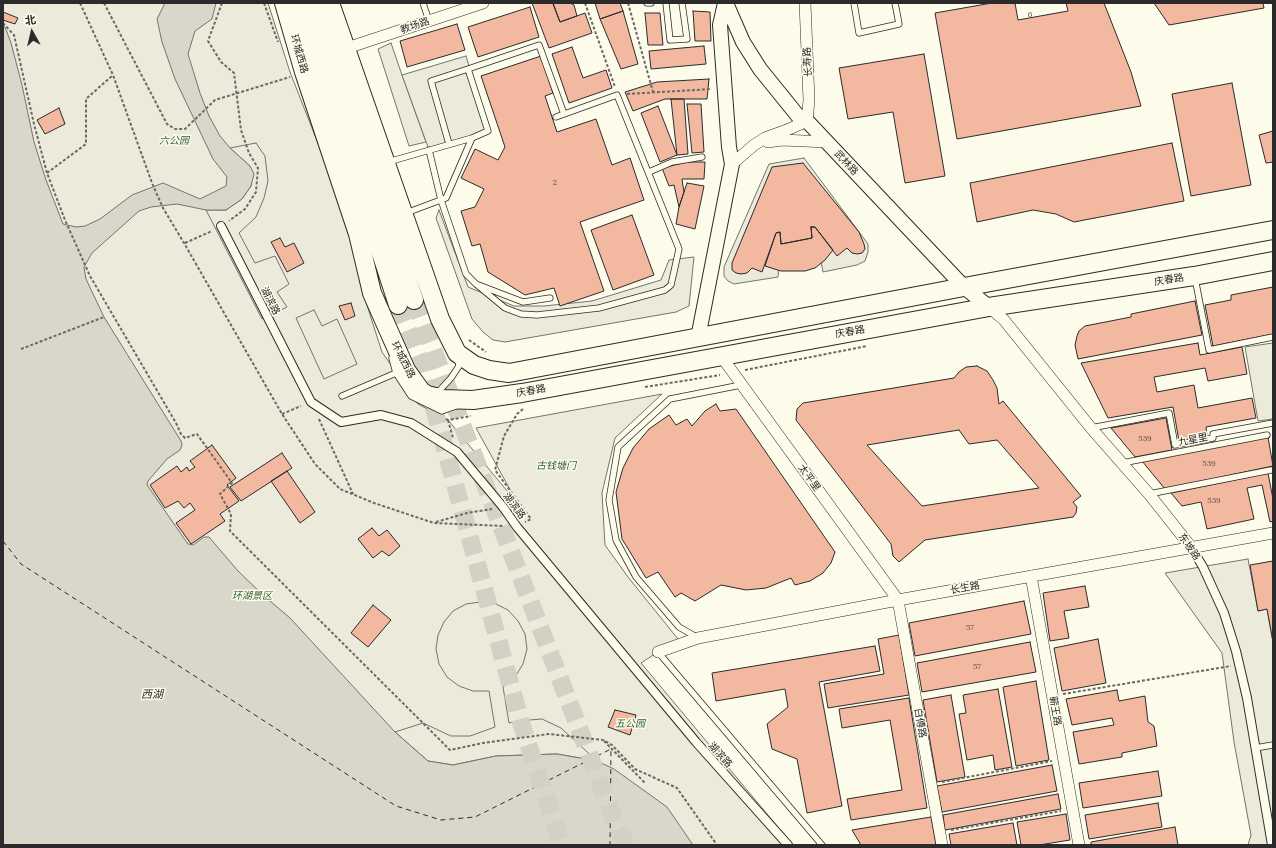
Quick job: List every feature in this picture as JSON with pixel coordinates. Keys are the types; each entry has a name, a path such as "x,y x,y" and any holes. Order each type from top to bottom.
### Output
{"main road":[{"name":"环城西路","path":"284,3 304,72 358,234 372,293 406,370 421,391 427,396"},
{"name":"环城西路","path":"298,3 406,302 315,3"},
{"path":"330,3 347,48 440,319 457,353 474,365 489,370 509,373 1273,230"},
{"name":"庆春路","path":"427,396 443,399 473,400 522,393 989,307 1194,276 1273,261"}],"street":[{"name":"教场路","path":"347,48 482,3"},
{"name":"武林路","path":"725,3 743,42 760,70 798,116 807,121 964,287 989,307"},
{"name":"武林路","path":"698,338 732,164 729,147 720,25 725,3"},
{"name":"长寿路","path":"805,3 809,100 807,121"},
{"path":"732,164 754,145 765,138 807,121"},
{"path":"754,145 782,140 827,142"},
{"name":"湖滨路","path":"221,226 311,402 341,422 381,415 411,423 457,452 503,507 517,527 696,742 788,845"},
{"name":"东坡路","path":"989,307 1004,320 1091,428 1149,494 1191,547 1203,567 1224,613 1239,665 1247,698 1272,845"},
{"name":"太平里","path":"721,356 898,600"},
{"name":"长生路","path":"658,652 698,638 898,600 1273,533"},
{"name":"蕲王路","path":"1030,576 1079,845"},
{"name":"白傅路","path":"898,600 942,845"}],"lane":[{"path":"423,3 429,21"},
{"path":"666,3 670,40 687,39 682,3"},
{"path":"854,3 859,33 899,24 895,3"},
{"path":"449,144 431,81 539,45 564,114"},
{"path":"386,162 472,138 488,131 468,68"},
{"path":"429,150 441,200 466,274 504,308 521,314 537,315 599,308 665,290 671,285 679,249 618,95 556,117"},
{"path":"403,214 446,198 472,138"},
{"path":"649,172 672,162 702,157"},
{"path":"1194,276 1209,350 1273,337"},
{"path":"476,284 523,302 550,298"},
{"path":"372,293 387,344"},
{"path":"390,351 396,372 411,396 442,411 473,400"},
{"path":"427,396 440,390 451,378 459,366 457,353"},
{"path":"342,396 396,372"},
{"path":"698,638 679,627 636,577 616,540 609,500 618,447 670,399 741,385"},
{"path":"1091,428 1170,413 1175,445 1213,438 1213,434 1273,423"},
{"name":"九星里","path":"1122,463 1267,434"},
{"path":"1149,494 1271,470"},
{"path":"658,652 822,845"},
{"path":"1255,748 1273,746"}],"path":[{"path":"80,3 113,75 152,183 163,208"},
{"path":"104,3 167,124 175,129 185,129 215,100 292,76"},
{"path":"184,243 221,226 245,209 256,192 258,168 249,154 241,130 234,73 221,62 208,41 222,3"},
{"path":"585,3 618,95 724,88"},
{"path":"628,3 653,92"},
{"path":"3,23 14,35 34,124 47,173 65,220 90,276 181,434 186,438 197,434 232,483 220,494 231,514 230,531 450,750 482,743 549,734 603,740 612,744 635,768 677,788 717,845"},
{"path":"47,173 86,144 86,98 113,75"},
{"path":"21,349 104,317"},
{"path":"282,414 311,402 354,495"},
{"path":"525,407 517,414 504,436 495,470 531,519"},
{"path":"434,523 467,513 503,507"},
{"path":"1052,696 1239,665"},
{"path":"603,740 645,783"},
{"path":"931,784 1064,759"},
{"path":"940,832 1073,809"}],"green space":[{"name":"环湖景区","path":"3,3 268,3 290,72 348,220 364,296 382,352 418,404 448,420 518,504 476,428 662,394 615,438 602,493 605,545 628,577 678,639 641,663 793,845 3,845"},
{"path":"391,43 426,142 409,146 378,49"},
{"path":"804,158 868,244 868,252 865,261 857,265 823,272 820,256 779,263 778,277 734,284 728,281 724,276 724,267 769,164"},
{"path":"439,210 468,287 514,306 544,306 592,301 661,280 669,260 694,257 689,306 676,312 505,342 493,340 483,332 472,319 436,218"},
{"path":"1273,343 1273,419 1258,421 1245,347"}],"shaded area":[{"path":"466,56 488,131 429,150 402,75"},
{"path":"256,143 265,156 268,181 264,198 256,217 239,233 255,263 275,256 289,284 277,292 287,307 262,319 206,210 226,210 242,199 251,186 250,166 230,148"},
{"path":"314,310 322,326 337,319 357,364 324,379 296,318"},
{"path":"1248,559 1258,611 1267,609 1273,642 1273,845 1248,845 1251,835 1234,742 1222,653 1165,573"},
{"path":"480,602 494,603 508,610 518,621 525,634 527,649 523,664 515,677 503,687 509,723 542,719 561,728 597,761 557,754 496,756 453,765 428,761 395,732 423,723 451,736 470,736 495,727 489,691 473,691 459,686 447,677 439,664 436,649 438,635 444,622 453,611 466,604"}],"water":[{"name":"西湖","path":"165,3 216,3 212,19 195,31 188,54 200,93 209,116 220,136 230,148 250,166 254,174 251,186 242,199 226,210 206,210 177,204 151,207 139,211 92,253 84,267 86,279 104,317 181,441 182,445 180,450 167,459 148,481 147,485 188,544 193,545 204,537 209,537 238,571 290,618 395,732 428,761 453,765 496,756 557,754 597,761 614,769 667,807 693,845 3,845 3,27 5,27 11,43 22,85 34,142 46,180 63,224 76,227 85,226 100,219 132,195 163,183 200,199 226,186 227,177 213,159 175,79 162,42 157,19"}],"building":[{"path":"532,3 553,3 560,22 585,13 592,33 549,48"},
{"path":"570,3 574,5 577,16 560,22 553,4"},
{"path":"595,3 620,3 623,11 600,19"},
{"path":"992,3 1104,3 1131,72 1141,106 957,139 935,13"},
{"path":"1015,3 1066,3 1068,11 1018,20"},
{"path":"1154,3 1263,3 1264,8 1169,25"},
{"path":"530,7 539,37 478,57 468,27"},
{"path":"623,11 638,64 621,69 600,19"},
{"path":"693,11 710,12 711,41 695,41"},
{"path":"3,12 18,18 15,24 3,20"},
{"path":"645,13 660,13 663,45 648,45"},
{"path":"457,24 465,50 407,67 400,41"},
{"path":"704,46 706,64 651,69 649,51"},
{"path":"572,47 583,78 606,70 612,88 569,103 552,54"},
{"path":"924,54 945,176 905,183 893,112 848,119 839,68"},
{"path":"541,56 553,93 545,96 557,132 596,119 612,165 630,158 644,200 580,222 604,291 560,306 554,288 525,295 488,272 480,244 472,246 461,211 475,207 484,189 461,178 475,149 498,160 505,147 481,76"},
{"path":"709,79 707,99 665,99 633,111 625,92 657,82"},
{"path":"1232,83 1251,185 1191,196 1172,94"},
{"path":"671,99 684,99 688,154 677,155"},
{"path":"687,104 701,104 704,152 692,153"},
{"path":"658,106 677,155 660,162 641,113"},
{"path":"59,108 65,124 45,134 37,120"},
{"path":"1273,131 1273,162 1266,163 1259,135"},
{"path":"1172,143 1184,201 1074,222 1056,214 1033,210 977,222 970,183"},
{"path":"687,162 705,162 704,179 682,179 684,192 679,207 674,185 669,186 662,168"},
{"path":"803,163 859,232 865,249 862,253 857,254 852,253 847,248 837,256 815,227 811,227 812,238 781,244 780,232 776,233 762,272 752,268 747,273 736,273 732,270 732,263 772,167"},
{"path":"687,183 704,186 695,229 676,224 679,207"},
{"path":"632,215 654,275 613,290 591,230"},
{"path":"811,227 815,227 833,250 825,260 815,268 805,271 781,271 765,266 776,233 780,232 781,244 812,238"},
{"path":"280,238 285,247 294,243 304,263 287,272 271,242"},
{"path":"1273,287 1273,334 1213,346 1205,305 1231,300 1231,295"},
{"path":"1195,301 1202,335 1078,359 1075,345 1079,331 1085,326 1131,317 1131,314"},
{"path":"351,303 355,316 345,320 339,306"},
{"path":"1198,343 1200,355 1242,347 1247,374 1208,381 1205,368 1154,377 1157,392 1194,385 1198,408 1252,398 1256,418 1206,427 1207,436 1179,441 1173,407 1108,418 1081,363"},
{"path":"977,366 987,371 997,388 999,404 1003,401 1081,496 1073,502 1077,507 1076,513 1073,517 925,540 899,562 893,556 891,544 796,420 797,409 803,403 954,378 966,367","holes":["959,430 969,444 997,440 1039,488 922,506 867,445"]},
{"path":"716,404 720,411 736,409 835,552 831,563 823,573 810,581 795,585 791,578 766,588 746,590 721,585 695,601 681,593 675,597 658,572 646,578 622,539 616,492 623,468 633,448 649,429 669,415 676,425 687,419 692,426 705,411"},
{"path":"1166,418 1172,450 1135,457 1111,428"},
{"path":"1268,437 1273,466 1165,489 1142,461"},
{"path":"212,445 236,478 227,485 239,501 220,514 225,521 191,544 176,523 195,510 190,503 184,508 178,501 165,508 150,485 177,466 181,472 187,467 189,471 195,467 190,461"},
{"path":"282,453 292,468 241,501 230,487"},
{"path":"287,471 315,512 300,523 271,481"},
{"path":"1268,473 1273,499 1273,521 1270,522 1262,485 1247,488 1254,519 1207,529 1201,502 1182,506 1171,493"},
{"path":"372,528 379,536 387,530 400,546 389,556 382,551 373,558 358,539"},
{"path":"1273,561 1273,642 1267,609 1258,611 1250,565"},
{"path":"1085,586 1089,607 1064,611 1069,638 1050,641 1043,593"},
{"path":"1024,601 1031,634 915,656 909,623"},
{"path":"373,605 391,620 368,647 351,633"},
{"path":"899,635 909,695 828,708 824,684 884,674 878,639"},
{"path":"1098,639 1106,683 1062,691 1054,648"},
{"path":"1030,642 1036,672 922,692 917,663"},
{"path":"875,646 880,671 819,682 842,806 807,813 797,759 772,749 767,724 788,707 785,689 716,701 712,673"},
{"path":"1036,681 1049,760 1016,766 1003,687"},
{"path":"998,689 1012,767 995,770 993,755 967,760 959,714 966,713 963,695"},
{"path":"1117,690 1119,701 1145,696 1148,722 1154,726 1157,746 1122,753 1122,757 1079,764 1073,732 1114,725 1112,718 1072,725 1066,699"},
{"path":"951,695 965,777 937,782 923,700"},
{"path":"909,698 927,808 851,820 847,799 902,790 890,720 842,728 839,709"},
{"path":"615,710 636,715 630,735 608,727"},
{"path":"1052,765 1057,791 942,812 937,786"},
{"path":"1158,771 1162,796 1083,808 1079,783"},
{"path":"1058,794 1061,809 945,830 943,815"},
{"path":"1158,803 1162,827 1089,839 1085,815"},
{"path":"1066,814 1070,840 1039,845 1021,845 1017,822"},
{"path":"931,817 936,845 861,845 852,830"},
{"path":"1013,823 1017,845 951,845 949,834"},
{"path":"1175,827 1178,845 1091,845 1091,842"}],"ferry route":[{"path":"3,541 21,564 396,806 441,820 475,817 611,749 610,845"}],"tunnel":[{"path":"414,300 614,819 626,845"},
{"path":"398,305 422,365 521,723 562,845"}],"park label":[{"name":"六公园","path":"174,141"},
{"name":"古钱塘门","path":"556,466"},
{"name":"五公园","path":"630,724"}]}
